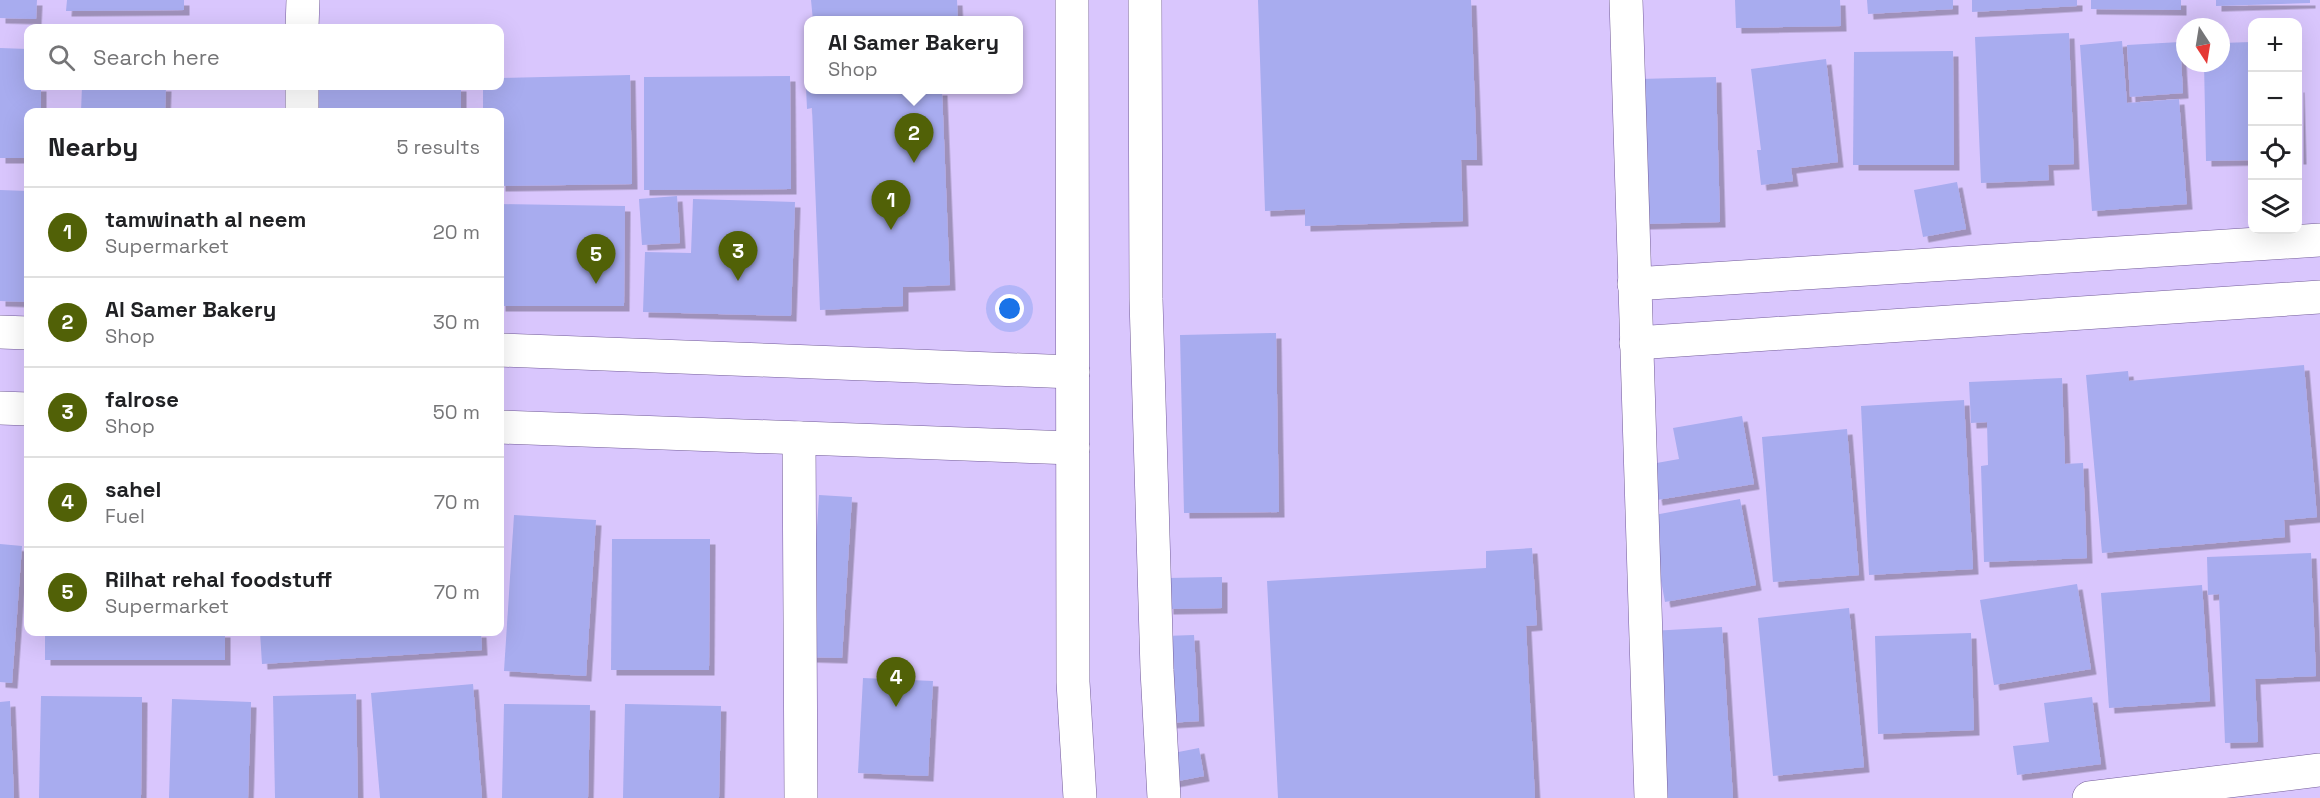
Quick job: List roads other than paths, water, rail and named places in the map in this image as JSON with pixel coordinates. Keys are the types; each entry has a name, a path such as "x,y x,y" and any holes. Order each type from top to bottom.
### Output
{"street":[{"path":"302,24 303,0"},
{"path":"1072,0 1073,682 1080,798"},
{"path":"1145,0 1146,299 1157,658 1164,798"},
{"path":"1626,0 1650,798"},
{"path":"302,90 302,108"},
{"path":"1634,284 2320,240"},
{"path":"1636,343 2320,297"},
{"path":"0,332 24,333"},
{"path":"504,350 1073,372"},
{"path":"0,408 24,410"},
{"path":"504,427 1073,448"},
{"path":"799,438 801,798"},
{"path":"2089,798 2320,770"}],"place":[{"name":"Al Samer Bakery","path":"914,163"},
{"name":"tamwinath al neem","path":"891,230"},
{"name":"falrose","path":"738,281"},
{"name":"Rilhat rehal foodstuff","path":"596,284"},
{"name":"sahel","path":"896,707"}]}
